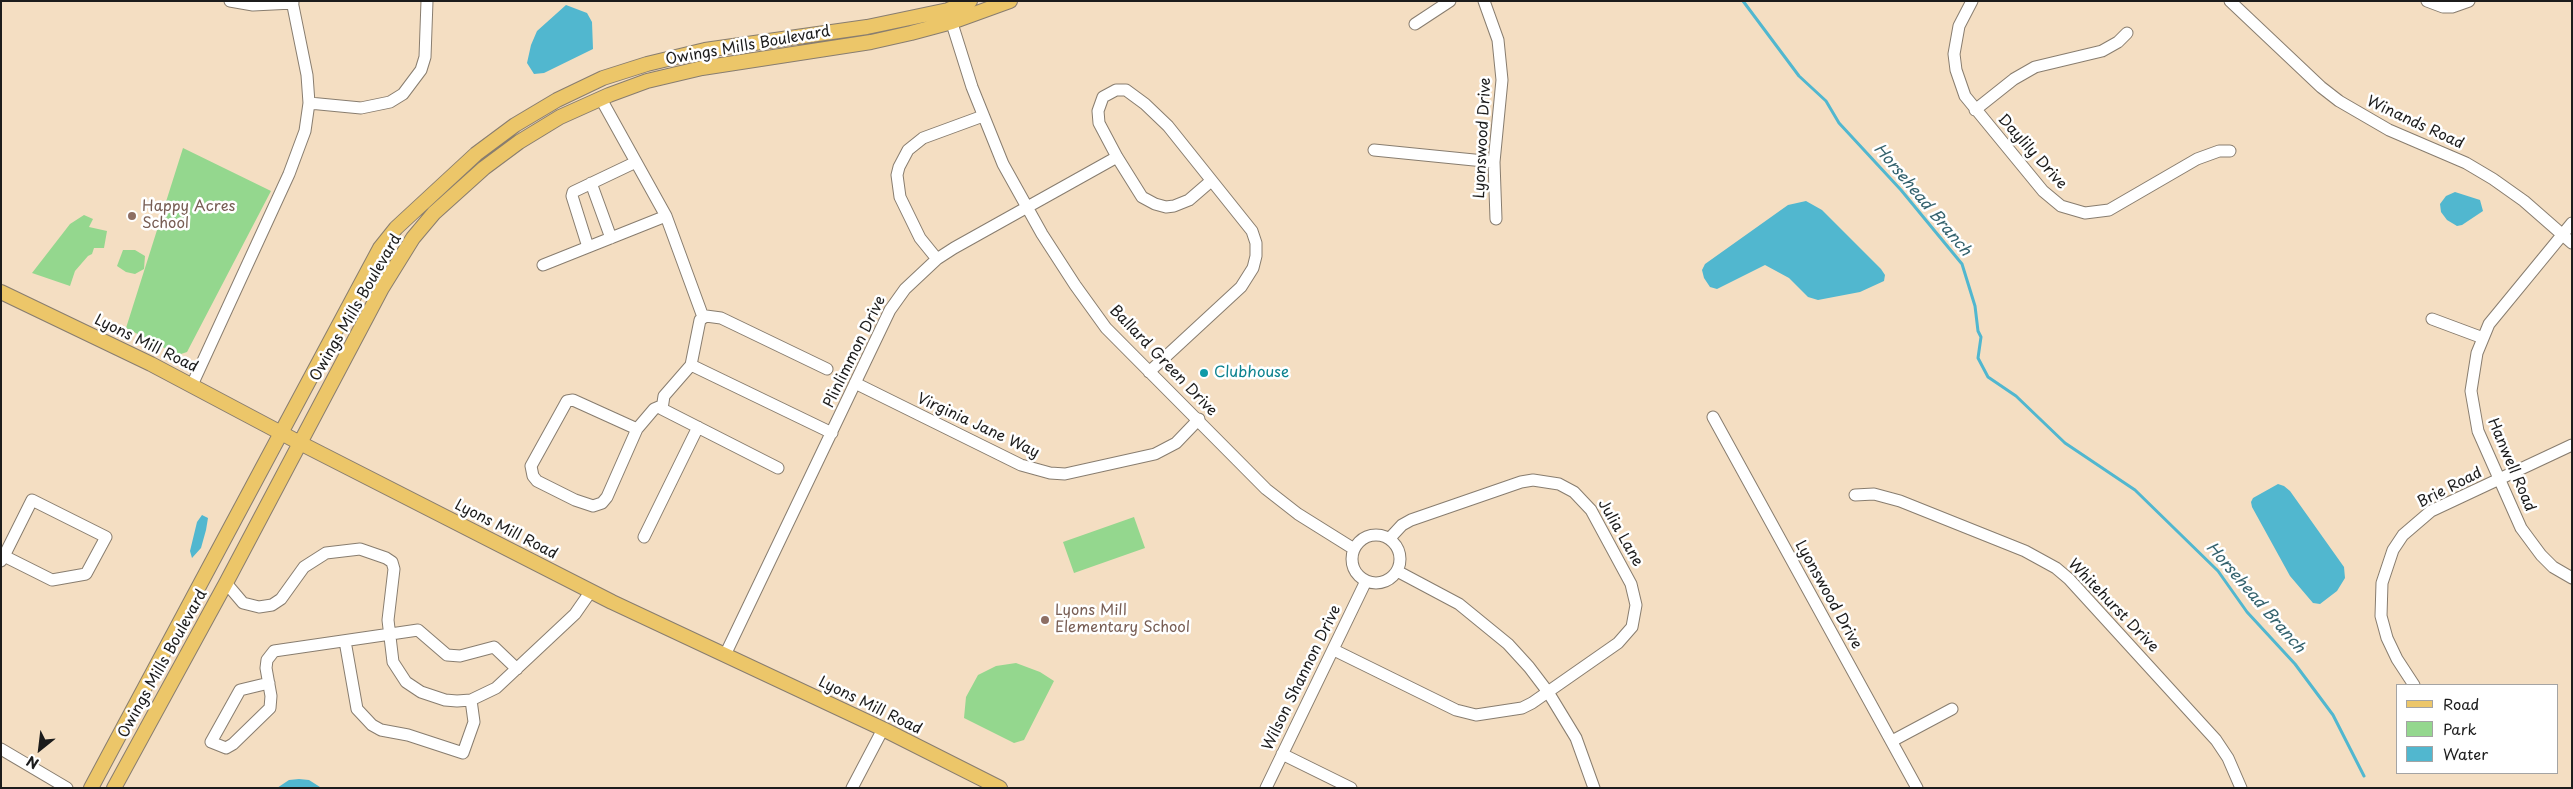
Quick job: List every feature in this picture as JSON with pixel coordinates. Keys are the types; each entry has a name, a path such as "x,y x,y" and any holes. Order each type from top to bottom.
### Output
{"main road":[{"name":"Owings Mills Boulevard","path":"91,788 380,248 396,228 420,204 476,154 515,125 557,100 603,78 648,64 706,50 950,16 970,1"},
{"name":"Owings Mills Boulevard","path":"114,788 226,583 382,288 414,238 434,213 484,168 519,142 560,117 647,81 702,68 871,42 950,16 1010,1"},
{"name":"Lyons Mill Road","path":"1,292 192,385 300,443 590,591 883,729 1000,788"}],"street":[{"path":"192,385 289,174 305,131 309,103 307,75 292,2 253,5 230,1"},
{"path":"309,103 360,108 390,102 403,94 421,70 425,57 427,1"},
{"path":"1416,24 1450,1"},
{"name":"Lyonswood Drive","path":"1484,1 1498,40 1502,80 1494,162 1496,219"},
{"name":"Daylily Drive","path":"1972,1 1959,26 1954,54 1959,83 1975,110 2051,200 2072,211 2085,214 2109,210 2197,159 2219,151 2230,151"},
{"name":"Winands Road","path":"2230,1 2320,87 2339,101 2389,130 2450,156 2486,175 2524,201 2572,243"},
{"path":"2427,1 2443,7 2452,7 2469,1"},
{"name":"Ballard Green Drive","path":"950,16 983,116 1003,164 1075,285 1106,328 1284,504 1354,549"},
{"path":"1975,110 2014,80 2035,67 2102,51 2118,42 2127,33"},
{"path":"1149,372 1241,287 1253,268 1256,256 1252,231 1168,126 1132,92 1112,91 1103,97 1098,111 1099,123 1117,157 1142,197 1166,207 1188,200 1211,180"},
{"path":"601,99 666,216 702,317 691,365 664,396 661,406"},
{"path":"938,259 920,238 904,208 898,186 898,167 908,150 923,138 983,116"},
{"path":"1374,150 1494,162"},
{"name":"Plinlimmon Drive","path":"725,655 832,433 854,383 890,310 905,289 938,259 1117,157"},
{"path":"588,247 572,196 574,192 636,162"},
{"path":"591,183 611,238"},
{"path":"542,265 666,216"},
{"name":"Hanwell Road","path":"2572,222 2500,310 2483,338 2473,372 2471,391 2478,430 2498,480 2531,543 2553,567 2572,578"},
{"path":"702,317 721,318 827,369"},
{"path":"2432,319 2483,338"},
{"path":"691,365 832,433"},
{"name":"Virginia Jane Way","path":"854,383 1020,465 1050,474 1074,472 1155,454 1176,443 1199,419"},
{"path":"637,429 572,400 567,401 531,466 533,476 537,481 575,500 593,506 602,503 607,497 637,429 654,409 661,406"},
{"path":"661,406 662,409 778,468"},
{"name":"Lyonswood Drive","path":"1713,417 1918,788"},
{"path":"644,537 698,428"},
{"name":"Brie Road","path":"2413,684 2397,659 2387,638 2381,616 2382,583 2393,550 2403,535 2431,511 2572,445"},
{"name":"Julia Lane","path":"1334,650 1467,714 1476,715 1522,708 1618,643 1632,627 1635,616 1635,594 1631,584 1591,510 1583,500 1559,484 1533,480 1521,482 1411,520 1402,524 1389,539"},
{"name":"Whitehurst Drive","path":"1854,495 1874,494 1900,501 2025,551 2056,568 2069,579 2199,719 2228,758 2241,788"},
{"path":"32,500 106,537 86,574 52,580 2,559 32,500"},
{"path":"1373,535 1389,539 1396,545 1400,553 1397,571 1384,582 1375,584 1358,576 1353,568 1352,558 1358,542 1373,535"},
{"path":"226,583 243,603 259,607 272,606 281,599 296,576 314,558 344,549 360,549 376,553 392,562 394,569 388,620 393,662 406,682 420,692 445,700 471,700 496,688 575,614 590,591"},
{"path":"1397,571 1459,604 1508,644 1548,692 1576,738 1594,788"},
{"name":"Wilson Shannon Drive","path":"1266,788 1366,581"},
{"path":"269,683 240,690 211,742 226,748 233,744 267,712 272,704 267,660 274,651 418,630 441,650 453,657 494,647 517,668"},
{"path":"345,641 357,709 372,725 381,730 408,735 463,753 474,722 471,700"},
{"path":"1892,741 1952,709"},
{"path":"852,788 883,729"},
{"path":"1,749 57,780 66,788"},
{"path":"1282,754 1350,788"}],"green space":[{"path":"183,148 271,191 187,352 178,355 126,328"},
{"path":"84,215 93,219 89,227 107,231 104,248 94,248 92,254 75,271 70,286 32,273 70,224"},
{"path":"123,250 135,250 145,256 144,269 135,274 126,272 117,266"},
{"path":"1134,517 1145,548 1074,573 1063,542"},
{"path":"1016,663 1040,672 1054,681 1024,740 1014,743 964,718 966,697 978,675 996,666"}],"water":[{"path":"566,5 587,13 592,22 593,49 544,73 534,74 527,63 531,45 537,31"},
{"path":"2455,192 2480,200 2483,211 2462,225 2457,226 2447,220 2441,212 2440,204 2446,196"},
{"path":"1806,201 1822,210 1881,269 1885,275 1884,281 1860,292 1818,300 1808,297 1789,278 1765,265 1717,289 1710,287 1704,278 1702,270 1705,264 1788,205"},
{"path":"2278,484 2290,491 2344,567 2345,578 2337,591 2320,604 2313,603 2290,576 2252,507 2251,502 2253,498"},
{"path":"202,515 208,518 206,530 201,548 192,558 190,551 197,522"},
{"path":"289,780 309,780 320,787 277,788"}],"waterway":[{"name":"Horsehead Branch","path":"1743,1 1799,76 1826,101 1839,123 1901,190 1962,264 1975,306 1978,331 1981,337 1978,358 1988,377 2016,396 2065,443 2135,490 2218,571 2247,612 2295,664 2333,715 2364,776"}],"place":[{"name":"Happy Acres School","path":"132,216"},
{"name":"Clubhouse","path":"1204,373"},
{"name":"Lyons Mill Elementary School","path":"1045,620"}]}
